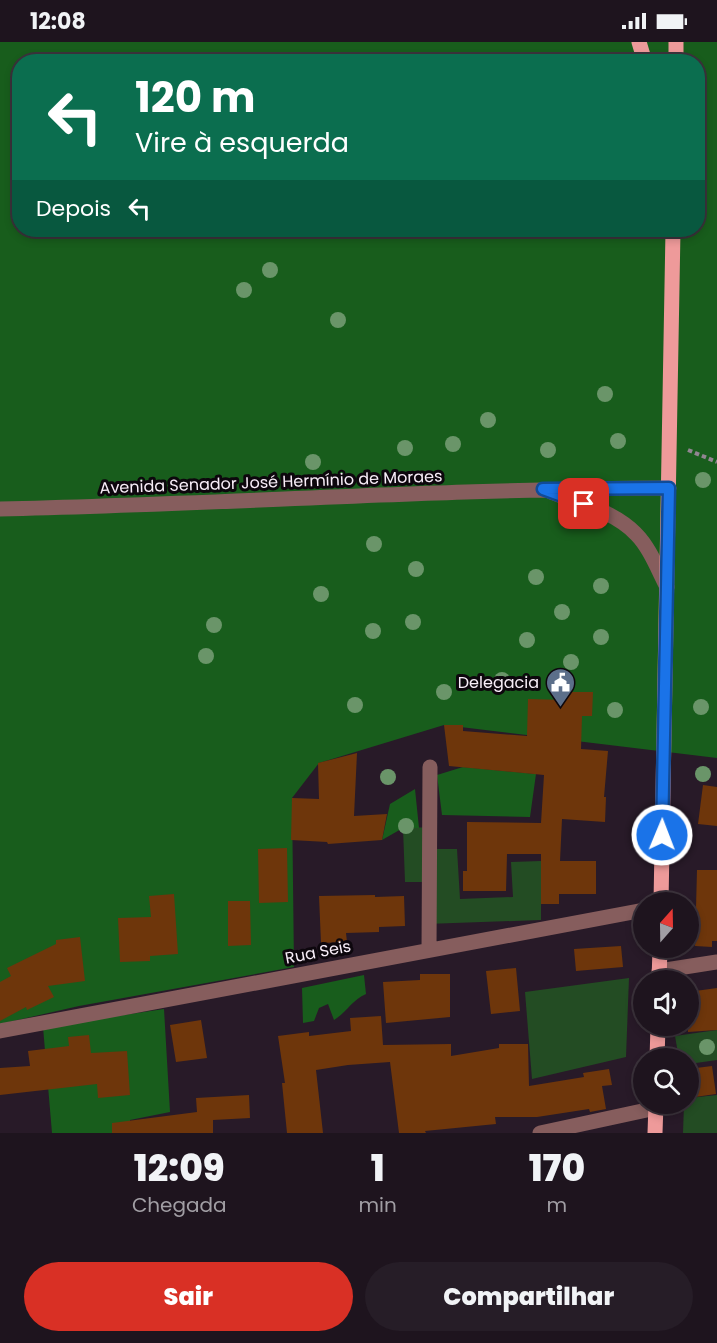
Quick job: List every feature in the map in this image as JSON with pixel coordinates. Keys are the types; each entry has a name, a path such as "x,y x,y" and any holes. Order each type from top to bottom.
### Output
{"main road":[{"path":"661,892 673,237"},
{"path":"655,1133 656,1114"}],"street":[{"name":"Avenida Senador José Hermínio de Moraes","path":"0,509 543,489 669,488"},
{"name":"Avenida Senador José Hermínio de Moraes","path":"543,489 605,513 621,522 636,534 667,587"},
{"path":"429,950 430,767"},
{"name":"Rua Seis","path":"0,1031 633,912"},
{"path":"684,970 717,962"},
{"path":"540,1133 633,1111"}],"path":[{"path":"688,450 717,462"}],"green space":[{"path":"0,42 717,42 717,758 444,725 319,763 292,798 294,967 79,1006 0,1024"},
{"path":"463,767 536,774 530,817 442,815 437,775"},
{"path":"415,789 419,828 403,828 382,840 390,804"},
{"path":"436,827 437,849 457,849 460,899 513,897 511,862 541,861 541,920 426,924 424,882 405,882 403,828"},
{"path":"364,975 366,994 357,999 339,1017 334,1020 328,1004 319,1008 314,1021 303,1023 302,988"},
{"path":"629,978 626,1057 532,1079 525,992"},
{"path":"164,1009 170,1112 130,1120 130,1133 52,1133 43,1027"},
{"path":"717,1030 717,1060 699,1063 699,1048 677,1048 675,1036 699,1036 699,1033"},
{"path":"717,1095 717,1133 683,1133 684,1114 699,1114 699,1097"}],"building":[{"path":"566,692 593,692 592,716 582,716 581,749 608,751 604,797 606,797 605,822 562,819 560,861 596,861 596,894 559,894 559,904 541,904 541,854 507,854 506,891 463,891 463,871 467,871 467,822 541,823 544,775 449,766 444,725 463,725 463,731 527,736 528,699 566,700"},
{"path":"357,753 354,816 387,814 382,840 328,844 327,842 291,840 292,798 319,799 318,763"},
{"path":"703,785 717,787 717,826 698,824"},
{"path":"287,848 288,902 259,903 258,849"},
{"path":"697,870 717,870 717,941 712,941 712,947 699,946 699,892 696,892"},
{"path":"174,894 178,954 150,956 150,961 120,962 118,918 151,917 149,896"},
{"path":"375,895 375,897 404,896 405,926 379,927 379,932 346,933 347,942 321,943 319,896"},
{"path":"228,901 250,901 251,945 228,946"},
{"path":"80,937 85,981 48,986 54,997 27,1010 26,1007 0,1021 0,982 11,976 7,968 56,944 56,940"},
{"path":"621,946 623,967 576,971 574,949"},
{"path":"516,968 520,1011 491,1014 486,971"},
{"path":"420,974 450,974 450,1017 386,1023 383,982 420,980"},
{"path":"717,988 717,1030 699,1031 699,990"},
{"path":"381,1016 383,1045 451,1044 451,1056 499,1048 499,1044 528,1044 529,1086 584,1077 583,1073 609,1069 612,1085 602,1086 606,1109 590,1112 589,1109 537,1117 495,1117 496,1124 425,1131 426,1133 399,1133 390,1062 348,1065 316,1070 323,1133 287,1133 282,1083 285,1083 278,1036 309,1032 309,1036 351,1031 350,1018"},
{"path":"201,1020 207,1058 176,1062 170,1025"},
{"path":"89,1035 91,1053 127,1051 130,1095 98,1098 97,1084 0,1095 0,1068 30,1066 28,1051 69,1046 68,1037"},
{"path":"712,1066 716,1094 699,1096 699,1068"},
{"path":"249,1095 250,1118 213,1120 213,1133 112,1133 112,1123 197,1112 196,1098"}],"place":[{"name":"Delegacia","path":"560,708"}],"route":[{"path":"584,504 543,489 669,488 662,835"}]}
